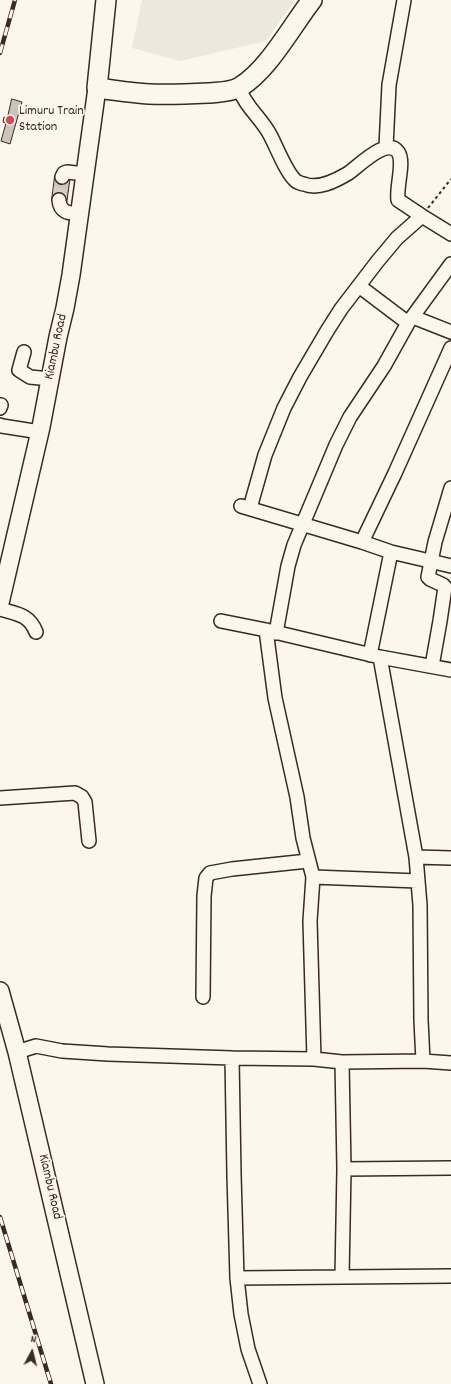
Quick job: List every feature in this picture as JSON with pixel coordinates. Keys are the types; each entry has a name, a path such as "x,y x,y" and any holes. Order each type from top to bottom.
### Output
{"highway":[{"path":"106,0 97,88 148,94 184,95 223,92 239,88 263,66 288,35 312,0"}],"main road":[{"name":"Kiambu Road","path":"1,595 40,432 72,275 97,88"},
{"name":"Kiambu Road","path":"0,991 17,1052 95,1384"}],"street":[{"path":"386,148 389,85 404,0"},
{"path":"239,88 242,97 249,108 258,116 268,131 296,181 315,187 347,174 376,152 386,148 395,149 398,152 401,166 397,192 398,200 451,234"},
{"path":"62,177 64,173 67,172 85,174"},
{"path":"59,200 62,210 80,214"},
{"path":"422,216 397,238 377,262 341,309 327,331 284,408 245,507 391,552 451,566"},
{"path":"314,1059 310,921 312,877 303,838 294,782 275,698 271,632 294,546 336,445 350,417 384,366 411,320 451,264"},
{"path":"359,286 411,320 451,332"},
{"path":"362,542 395,473 451,348"},
{"path":"24,352 19,370 30,376 50,379"},
{"path":"0,425 40,432"},
{"path":"432,666 444,588 443,585 428,577 435,542 451,488"},
{"path":"391,552 375,656 416,857 420,905 421,1020 423,1061"},
{"path":"0,609 27,618 31,622 36,632"},
{"path":"221,622 375,656 451,670"},
{"path":"0,798 75,794 82,797 85,802 89,841"},
{"path":"416,857 451,858"},
{"path":"203,997 204,896 206,878 210,873 232,869 308,861"},
{"path":"312,877 418,881"},
{"path":"17,1052 36,1046 62,1051 108,1054 314,1059 342,1062 423,1061 451,1063"},
{"path":"232,1058 237,1278 241,1314 248,1349 260,1384"},
{"path":"342,1062 344,1169 342,1277"},
{"path":"344,1169 451,1168"},
{"path":"237,1278 451,1276"}],"path":[{"path":"422,216 451,179"}],"shaded area":[{"path":"142,0 295,0 266,41 180,61 132,48"}],"building":[{"name":"Limuru Train Station","path":"12,99 22,102 10,144 1,141 6,123 3,122 4,117 7,118"},
{"path":"55,176 70,178 67,201 52,200"}],"tunnel":[{"path":"59,200 62,177"}],"railway":[{"path":"0,53 15,0"},
{"path":"0,1217 51,1384"}],"place":[{"name":"Limuru Train Station","path":"10,120"}]}
